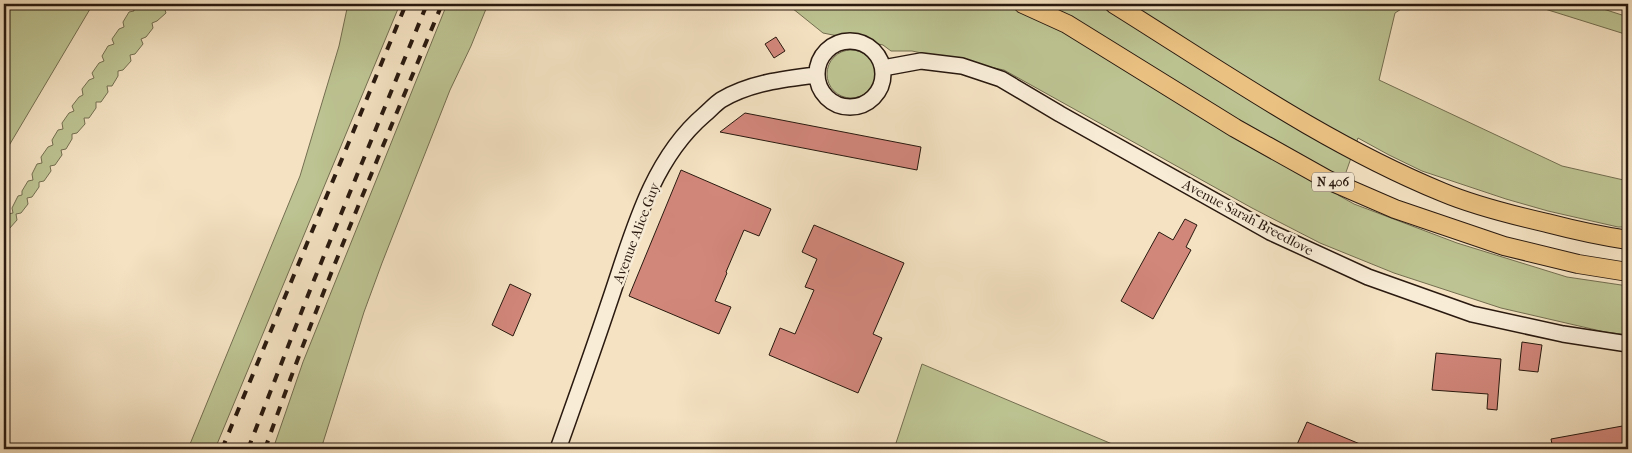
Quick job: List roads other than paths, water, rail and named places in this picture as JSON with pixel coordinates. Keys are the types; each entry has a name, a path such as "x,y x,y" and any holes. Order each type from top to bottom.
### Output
{"highway":[{"name":"N 406","path":"1023,4 1067,24 1235,128 1336,184 1395,209 1504,246 1578,264 1628,272"},
{"name":"N 406","path":"1114,4 1272,103 1364,156 1443,192 1508,214 1603,237 1628,240"}],"main road":[{"path":"852,41 864,44 875,52 883,68 884,77 881,88 872,100 860,106 846,108 834,104 825,97 818,86 816,75 819,61 827,50 838,43 852,41"},
{"name":"Avenue Sarah Breedlove","path":"883,68 921,61 962,66 1001,79 1270,232 1368,277 1472,314 1563,334 1628,344"},
{"name":"Avenue Alice Guy","path":"558,449 632,235 650,191 671,152 696,122 721,101 750,87 786,78 816,75"}],"railway":[{"path":"222,449 406,4"},
{"path":"248,449 312,285 427,4"},
{"path":"265,449 328,281 442,4"}]}
